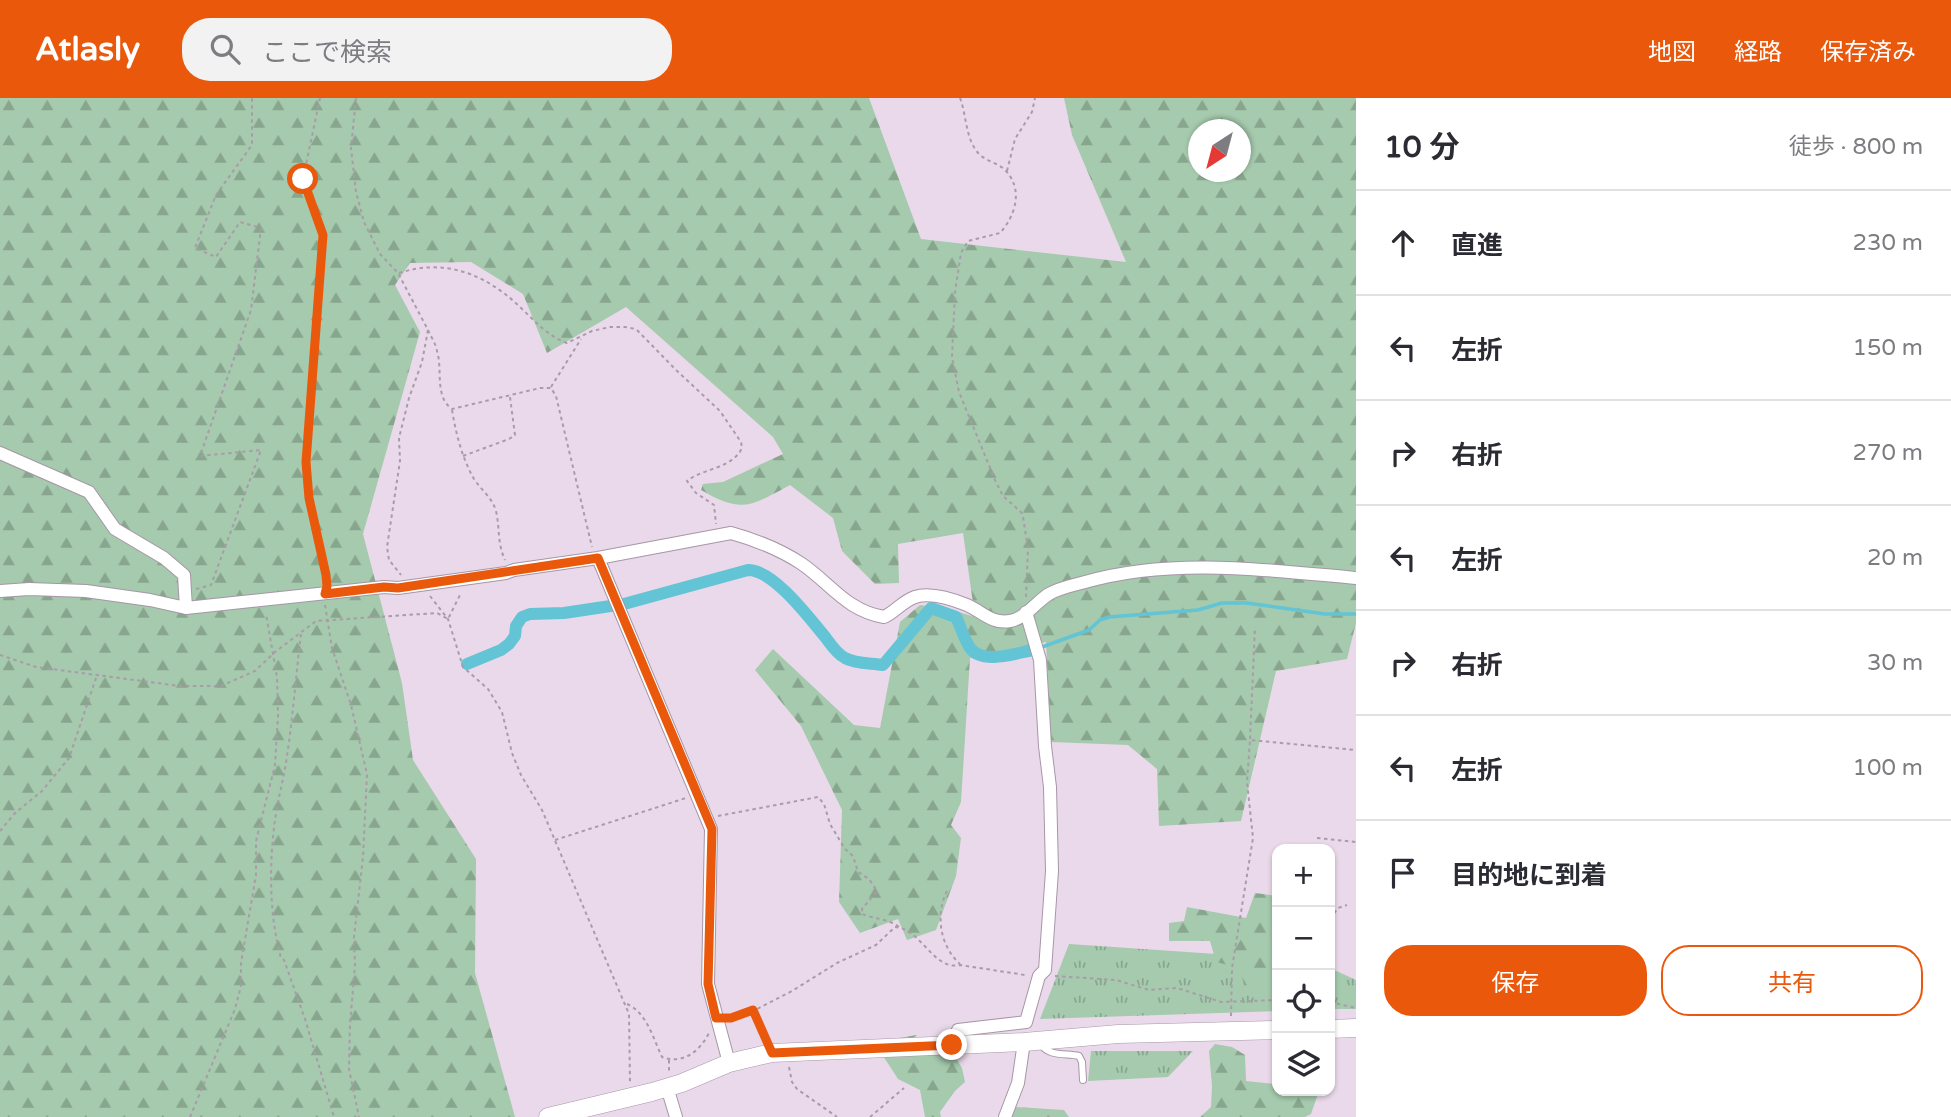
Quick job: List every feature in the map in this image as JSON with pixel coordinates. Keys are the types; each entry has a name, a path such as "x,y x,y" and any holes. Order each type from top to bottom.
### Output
{"street":[{"path":"0,453 89,492 115,529 164,558 184,575 187,608"},
{"path":"0,591 86,591 187,608 419,585 597,558 732,533 780,552 822,579 850,605 870,615 884,617 905,601 926,595 942,597 968,606 986,618 998,622 1014,621 1050,594 1086,582 1140,571 1245,568 1356,578"},
{"path":"597,558 712,829 708,984 729,1063"},
{"path":"952,1045 958,1030 1026,1021 1039,976 1045,970 1052,871 1050,787 1040,660 1026,612"},
{"path":"1335,1029 1356,1028"},
{"path":"548,1117 682,1083 729,1063 779,1052 1031,1041 1118,1034 1272,1030"},
{"path":"1005,1117 1031,1041"},
{"path":"667,1087 676,1117"}],"lane":[{"path":"1031,1041 1054,1054 1079,1056 1083,1080"}],"path":[{"path":"185,592 211,585 261,450 200,456 251,310 261,228 240,222 216,257 195,248 216,195 252,145 252,98"},
{"path":"320,98 303,179 323,235 306,462 309,498 326,575 325,594 332,648 351,705 367,774 350,1025 349,1069 359,1117"},
{"path":"356,98 351,148 356,192 364,222 372,241 398,273 437,350 441,396 445,404 452,409 462,456 496,510 499,547 511,571"},
{"path":"960,98 968,131 980,155 1007,173 1014,187 1017,205 997,235 968,241 961,253 955,292 952,356 959,392 995,480 1003,496 1023,517 1028,549 1026,612"},
{"path":"1007,173 1015,139 1032,112 1035,98"},
{"path":"398,273 413,268 439,267 485,279 504,292 556,340 567,343 592,331 610,327 636,329 720,411 741,442 740,453 724,465 695,474 687,481 696,494 714,505 717,536"},
{"path":"428,330 422,362 399,438 400,461 387,547 389,560 400,575 419,585 448,619 463,667 488,689 502,712 512,753 521,775 542,810 629,1014 631,1097"},
{"path":"551,388 582,337"},
{"path":"452,409 540,388 551,388"},
{"path":"551,388 556,396 597,558"},
{"path":"462,456 509,439 517,433 510,396"},
{"path":"448,619 462,592"},
{"path":"190,1117 235,1009 241,986 241,963 256,875 256,841 275,765 278,715 273,654 263,599"},
{"path":"0,655 36,667 180,686 221,686 255,671 316,621 437,612 448,619"},
{"path":"1231,1031 1232,968 1254,838 1247,782 1255,627"},
{"path":"301,631 291,726 275,820 271,883 274,933 305,1019 334,1117"},
{"path":"0,831 15,813 43,791 69,758 98,674"},
{"path":"1250,740 1356,750"},
{"path":"555,840 697,795"},
{"path":"707,818 818,797 824,804 830,824 845,849 853,856 858,872 869,879 877,891 862,909 862,914 875,920 894,922 900,928"},
{"path":"1317,838 1356,842"},
{"path":"947,891 942,908 942,933 946,947 960,965"},
{"path":"1335,912 1347,905"},
{"path":"627,1004 641,1014 662,1057 669,1060 683,1059 700,1049 710,1031 708,1016 731,1018 753,1010 792,991 844,959 876,945 895,927 904,928 913,934 942,962 953,967 960,965 1039,976 1076,975 1116,979 1140,989 1177,988 1221,1002 1272,1000"},
{"path":"1335,1003 1356,1008"},
{"path":"753,1010 779,1052 792,1082 837,1117"},
{"path":"870,1117 904,1088"}],"green space":[{"path":"0,98 869,98 921,239 1126,262 1072,135 1064,98 1356,98 1356,623 1347,659 1276,671 1241,821 1159,826 1157,769 1128,745 1051,742 1046,642 970,658 961,802 951,825 961,838 956,876 936,930 907,940 898,919 860,933 839,902 842,810 801,726 755,670 773,649 854,725 880,728 900,622 920,605 949,609 975,617 963,533 898,544 899,583 875,584 842,551 833,518 790,485 756,502 737,505 701,490 703,484 723,482 783,454 773,437 626,307 547,353 523,294 471,262 410,263 395,285 420,332 363,534 402,683 413,760 476,859 475,973 515,1117 0,1117"},
{"path":"1255,893 1272,895 1272,992 1246,993 1240,968 1216,962 1210,941 1169,941 1169,923 1184,921 1187,907 1246,918"},
{"path":"1069,944 1272,958 1272,1011 1040,1019"},
{"path":"1335,970 1356,980 1356,1009 1335,1009"},
{"path":"917,1035 906,1044 953,1053 962,1068 965,1082 940,1112 941,1117 925,1117 920,1090 898,1079 874,1042"},
{"path":"1215,1044 1232,1047 1245,1055 1246,1081 1272,1084 1272,1096 1317,1096 1311,1114 1305,1117 1200,1117 1211,1107 1209,1051"},
{"path":"1091,1051 1193,1051 1168,1077 1088,1081"},
{"path":"1015,1107 1064,1110 1069,1117 1012,1117"}],"waterway":[{"path":"467,664 509,644 522,617 530,614 564,613 624,604 748,570 758,572 780,587 837,652 854,661 883,665 931,608 956,617 975,653 991,657 1033,650"},
{"path":"1042,647 1089,630 1100,620 1109,617 1198,610 1222,603 1247,603 1325,614 1356,614"}],"route":[{"path":"303,179 323,235 306,462 309,498 326,575 325,594 384,587 398,588 598,558 712,829 708,984 716,1018 731,1018 753,1010 772,1053 952,1045"}]}
